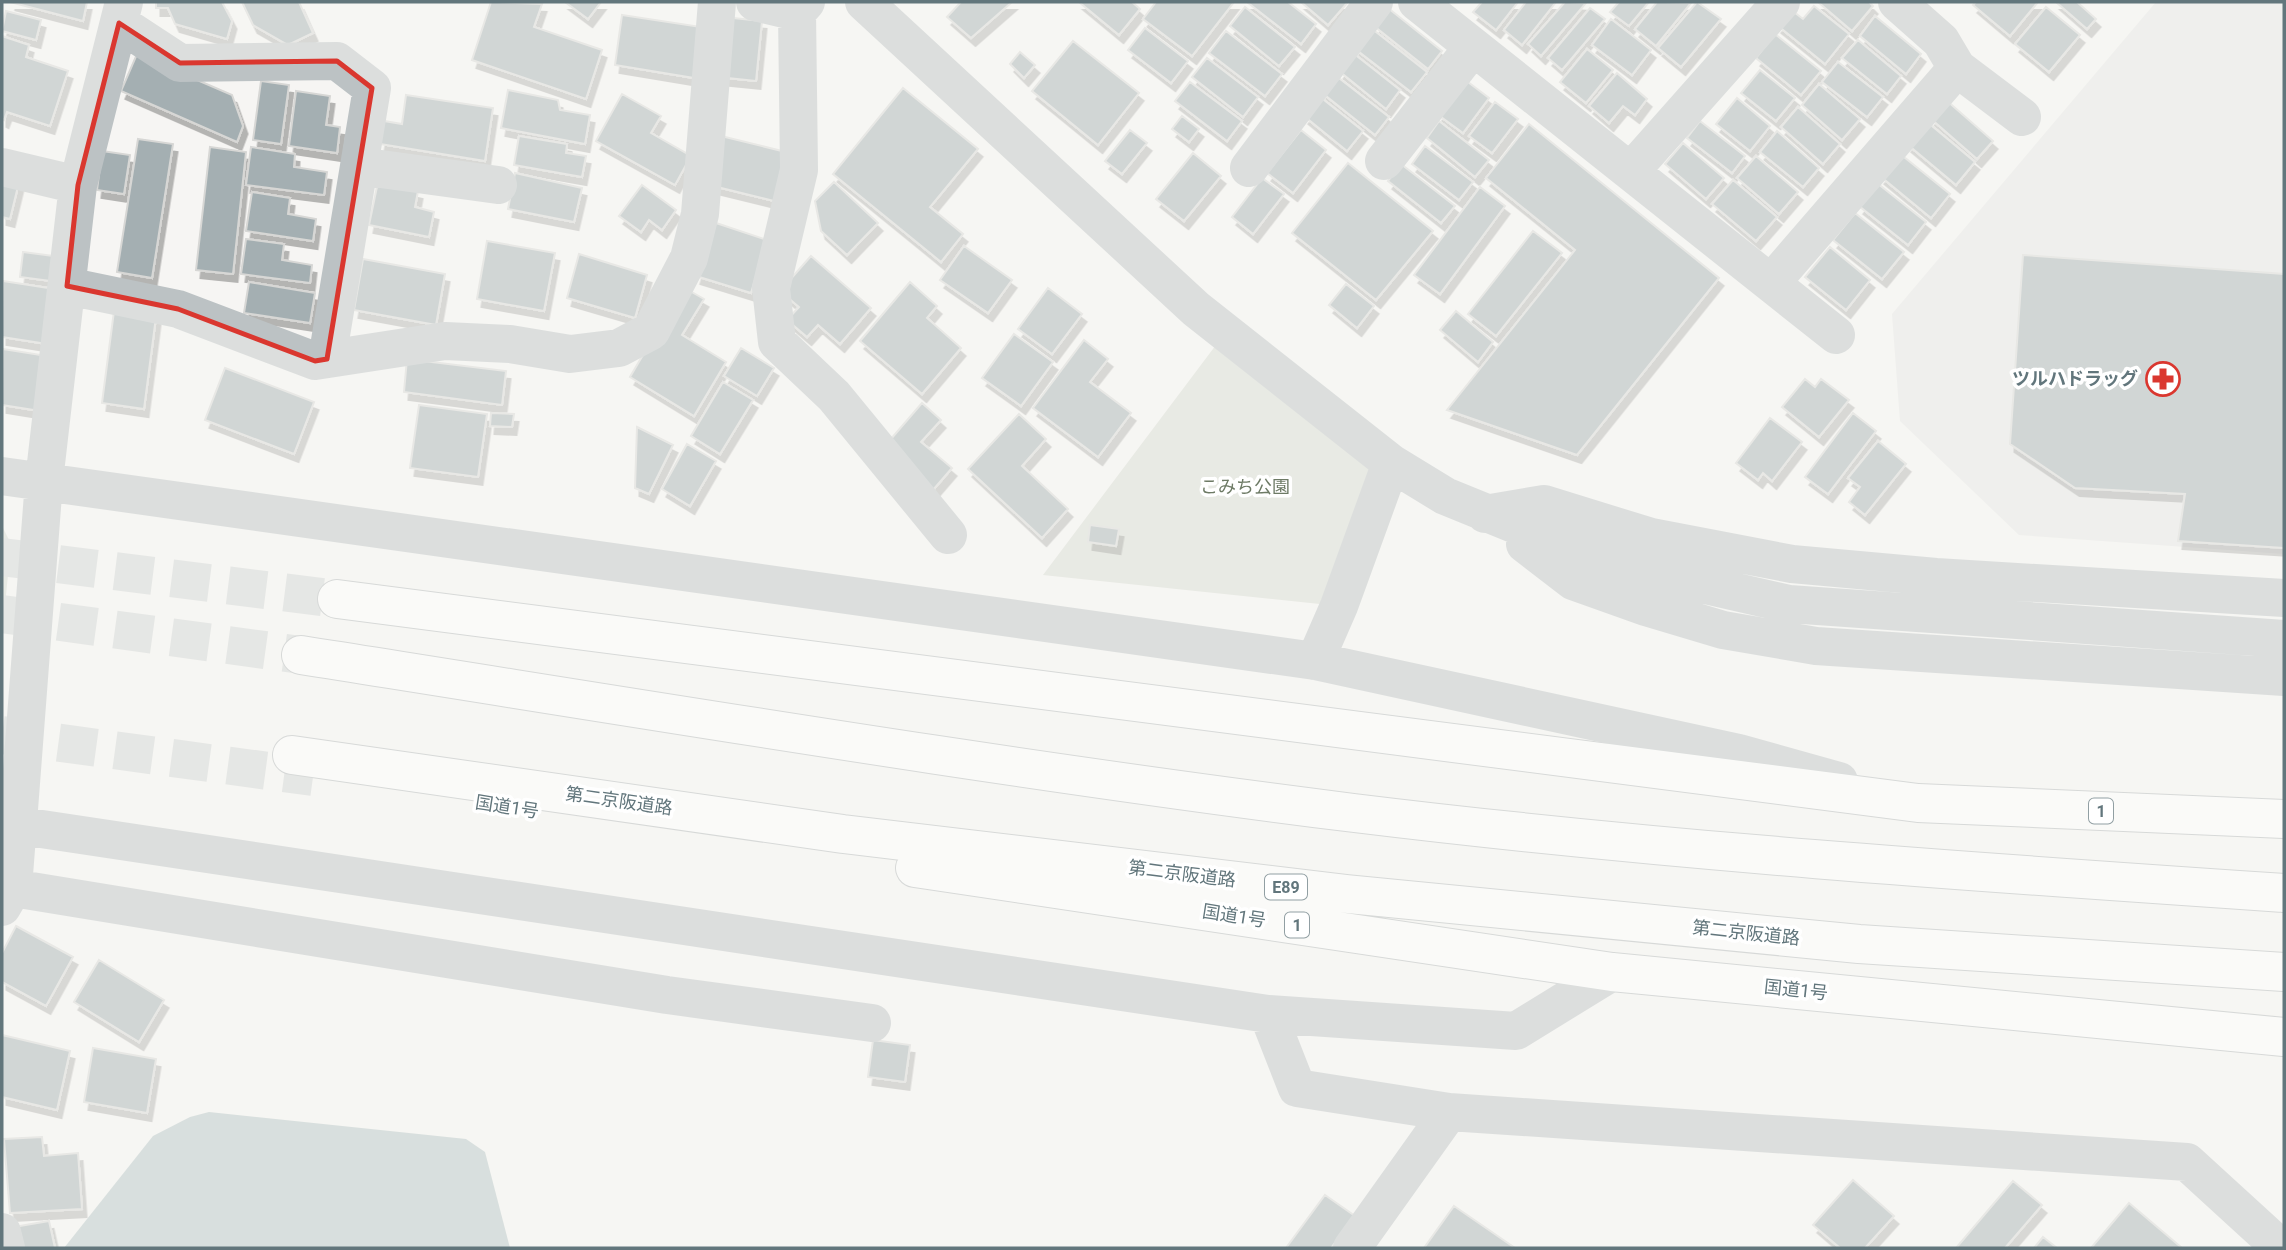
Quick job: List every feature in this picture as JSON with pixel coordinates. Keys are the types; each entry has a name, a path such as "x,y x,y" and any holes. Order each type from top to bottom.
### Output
{"highway":[{"name":"1","path":"337,599 1918,803 2284,819"},
{"path":"301,656 854,742 1355,813 1859,864 2284,893"},
{"name":"第二京阪道路","path":"303,766 1347,894 1859,944 2284,972"},
{"name":"国道1号","path":"303,766 1612,972 2284,1038"}],"street":[{"path":"66,286 178,309 315,361 445,341 510,344 570,354 619,348 651,331 689,258 700,214 717,2"},
{"path":"755,2 801,7 799,170 771,288 776,342 834,396 947,535"},
{"path":"864,2 1196,309 1391,463 1445,496 1609,563 1789,604 2284,639"},
{"path":"1250,168 1374,2"},
{"path":"1417,2 1836,335"},
{"path":"1897,2 1941,41 1957,68 2022,117"},
{"path":"1631,172 1765,7"},
{"path":"327,359 372,88 337,61 180,63 121,13 78,185 9,824 7,898 872,1023"},
{"path":"1384,161 1473,47"},
{"path":"1771,283 1957,68"},
{"path":"359,166 498,185"},
{"path":"2,167 78,185"},
{"path":"1315,661 1391,463"},
{"path":"2,476 1315,661 1739,753 1918,803"},
{"path":"1485,513 1544,504 1651,537 1792,564 1936,577 2284,598"},
{"path":"1485,513 1573,581 1723,630 1816,646 2284,677"},
{"path":"9,824 1268,1014 1516,1031 1612,972"},
{"path":"1268,1014 1297,1088 1448,1112 2187,1162 2281,1248"},
{"path":"1352,1248 1448,1112"},
{"path":"2,1232 6,1248"}],"highlighted area":[{"path":"119,23 180,63 337,61 372,88 327,359 315,361 178,309 67,286 78,185"}],"shaded area":[{"path":"2156,2 2284,2 2284,554 2019,535 1900,421 1892,314"},
{"path":"209,1112 466,1139 485,1152 510,1248 64,1248 153,1136 190,1117"}],"green space":[{"name":"こみち公園","path":"1225,333 1391,463 1339,606 1043,575"},
{"path":"2,526 11,544 2,636"}],"building":[{"path":"10,2 87,2 83,21"},
{"path":"156,2 222,2 232,21 227,39 175,24 168,8 156,8"},
{"path":"242,2 299,2 313,33 288,45 253,25"},
{"path":"491,2 542,4 534,27 602,50 586,99 472,60"},
{"path":"565,2 601,2 588,19"},
{"path":"961,2 1012,2 971,38 947,17"},
{"path":"1079,2 1132,2 1140,9 1119,35"},
{"path":"1156,2 1234,2 1192,56 1143,19"},
{"path":"1247,2 1288,2 1316,24 1301,44"},
{"path":"1301,2 1348,2 1328,25"},
{"path":"1482,2 1518,2 1496,30 1473,12"},
{"path":"1526,2 1556,2 1522,45 1504,30"},
{"path":"1565,2 1586,3 1541,56 1528,44"},
{"path":"1619,2 1649,2 1629,26 1610,12"},
{"path":"1657,2 1691,3 1656,46 1635,29"},
{"path":"1697,2 1721,19 1681,67 1658,48"},
{"path":"1818,2 1869,2 1873,6 1852,31"},
{"path":"1976,2 2038,2 2010,36 1973,5"},
{"path":"2056,2 2077,2 2096,19 2087,29"},
{"path":"1814,6 1849,34 1825,64 1777,25 1790,9 1803,19"},
{"path":"1245,7 1295,47 1279,66 1230,26"},
{"path":"2046,7 2080,35 2049,72 2015,44"},
{"path":"1388,8 1442,51 1428,69 1374,26"},
{"path":"1590,8 1605,19 1562,70 1548,58"},
{"path":"6,11 41,20 36,40 2,31"},
{"path":"622,15 701,27 694,78 615,65"},
{"path":"1875,16 1921,54 1906,74 1860,36"},
{"path":"723,17 762,21 756,81 718,77"},
{"path":"1611,19 1651,50 1632,75 1592,45"},
{"path":"1145,28 1188,61 1171,83 1128,50"},
{"path":"1371,28 1427,72 1411,92 1354,48"},
{"path":"1226,31 1282,74 1265,96 1209,53"},
{"path":"1775,34 1821,71 1801,95 1756,58"},
{"path":"2,36 29,45 26,57 68,71 50,126 7,112 4,120 2,119"},
{"path":"1858,40 1901,76 1887,94 1842,58"},
{"path":"1073,41 1139,93 1098,145 1032,91"},
{"path":"1587,49 1613,70 1586,103 1560,82"},
{"path":"1020,52 1035,65 1024,78 1010,64"},
{"path":"1353,53 1400,90 1386,109 1339,71"},
{"path":"137,54 232,95 243,126 237,142 121,91"},
{"path":"1207,58 1258,97 1243,117 1192,77"},
{"path":"1838,62 1883,97 1867,117 1822,82"},
{"path":"1760,70 1795,98 1776,121 1741,93"},
{"path":"1617,73 1647,99 1635,115 1623,106 1609,123 1589,106"},
{"path":"1335,75 1389,117 1375,135 1321,92"},
{"path":"1464,79 1489,98 1463,133 1437,114"},
{"path":"261,81 289,85 281,144 253,140"},
{"path":"1190,82 1242,121 1227,141 1175,101"},
{"path":"1819,84 1860,119 1842,140 1802,105"},
{"path":"903,88 978,149 930,207 963,234 941,262 833,174"},
{"path":"508,90 558,100 560,110 590,115 585,144 501,128"},
{"path":"296,91 330,96 326,125 340,127 337,153 289,146"},
{"path":"622,94 661,116 651,133 691,156 675,185 596,141"},
{"path":"406,95 493,108 485,161 380,144 384,121 402,124"},
{"path":"1319,96 1363,131 1347,151 1304,116"},
{"path":"1737,98 1770,126 1750,151 1716,124"},
{"path":"1946,100 1993,141 1977,159 1930,118"},
{"path":"1495,102 1518,119 1492,153 1469,136"},
{"path":"1798,107 1840,144 1823,164 1781,127"},
{"path":"1182,116 1199,129 1189,142 1172,129"},
{"path":"1439,121 1489,160 1475,177 1427,138"},
{"path":"1700,121 1745,156 1732,173 1687,138"},
{"path":"1926,121 1975,162 1956,185 1907,144"},
{"path":"1529,124 1719,278 1577,455 1447,410 1575,250 1486,178"},
{"path":"1130,130 1147,143 1122,174 1105,161"},
{"path":"1301,130 1326,150 1293,193 1267,173"},
{"path":"1777,131 1819,168 1803,187 1760,152"},
{"path":"519,136 567,144 566,153 586,156 582,177 514,165"},
{"path":"721,136 790,153 778,202 709,185"},
{"path":"138,139 173,144 152,278 117,272"},
{"path":"1683,143 1724,178 1706,199 1665,164"},
{"path":"1425,146 1473,182 1459,200 1412,164"},
{"path":"210,147 246,152 233,274 196,270"},
{"path":"251,147 295,154 294,167 327,172 324,195 246,185"},
{"path":"102,151 130,155 124,194 97,190"},
{"path":"1193,153 1221,176 1184,221 1156,199"},
{"path":"1899,153 1950,194 1931,218 1880,176"},
{"path":"1756,156 1798,192 1779,214 1737,178"},
{"path":"1348,163 1433,231 1376,300 1292,233"},
{"path":"1401,164 1455,206 1441,223 1388,181"},
{"path":"515,173 582,188 574,222 508,209"},
{"path":"2,174 20,178 10,219 2,217"},
{"path":"1262,178 1284,194 1253,234 1232,217"},
{"path":"1733,180 1777,217 1756,241 1712,204"},
{"path":"378,182 418,191 415,207 434,212 429,237 369,225"},
{"path":"834,182 878,223 847,255 821,231 815,201"},
{"path":"1877,183 1926,222 1908,245 1859,206"},
{"path":"642,185 676,210 662,230 649,220 641,232 619,216"},
{"path":"1480,187 1505,206 1440,294 1414,275"},
{"path":"252,192 290,198 288,214 316,219 313,241 246,231"},
{"path":"1855,213 1904,252 1882,279 1833,240"},
{"path":"713,222 767,240 751,293 696,276"},
{"path":"1533,231 1562,253 1496,336 1468,314"},
{"path":"246,239 284,244 282,260 312,265 310,283 241,274"},
{"path":"487,241 555,253 544,311 477,299"},
{"path":"964,246 1012,280 988,313 940,280"},
{"path":"1830,247 1870,280 1846,310 1805,277"},
{"path":"23,252 61,257 58,282 20,277"},
{"path":"579,254 647,275 635,318 567,298"},
{"path":"2023,255 2284,274 2284,548 2178,541 2185,494 2075,488 2010,444"},
{"path":"811,256 871,308 840,344 818,325 807,337 787,320 799,307 780,291"},
{"path":"363,259 445,274 436,325 354,310"},
{"path":"3,281 55,289 47,344 2,337"},
{"path":"249,282 315,293 310,323 244,313"},
{"path":"910,282 937,306 927,318 961,348 922,394 860,341"},
{"path":"1346,284 1374,306 1357,328 1329,305"},
{"path":"683,287 704,299 682,335 726,362 694,416 630,377"},
{"path":"1048,288 1082,314 1052,354 1018,329"},
{"path":"114,311 156,317 144,409 102,403"},
{"path":"1456,311 1493,342 1478,362 1440,330"},
{"path":"1014,334 1053,362 1021,406 982,378"},
{"path":"1084,340 1108,359 1090,382 1131,413 1098,457 1033,408"},
{"path":"741,348 774,368 757,396 724,376"},
{"path":"3,349 47,356 40,411 2,405"},
{"path":"407,359 506,371 502,405 404,392"},
{"path":"225,368 314,402 294,454 205,420"},
{"path":"1805,379 1815,387 1821,379 1849,400 1819,437 1782,407"},
{"path":"723,382 753,400 720,454 691,436"},
{"path":"922,403 941,420 921,442 952,468 933,490 884,447"},
{"path":"419,405 487,414 478,477 410,468"},
{"path":"491,413 514,414 512,427 490,426"},
{"path":"1853,413 1876,431 1828,494 1805,477"},
{"path":"1019,414 1046,439 1022,466 1068,509 1042,538 968,469"},
{"path":"1770,418 1802,442 1772,481 1763,473 1758,480 1736,463"},
{"path":"637,427 673,445 649,494 635,488"},
{"path":"1878,441 1906,464 1865,515 1849,502 1860,487 1848,478"},
{"path":"687,444 716,461 690,506 662,489"},
{"path":"1090,525 1119,529 1116,546 1088,542"},
{"path":"16,926 73,957 46,1006 2,982 2,953"},
{"path":"99,960 164,1000 139,1042 74,1002"},
{"path":"2,1035 70,1051 57,1110 2,1097"},
{"path":"873,1040 910,1045 905,1082 868,1077"},
{"path":"93,1048 156,1059 147,1113 84,1102"},
{"path":"42,1137 44,1156 78,1153 82,1209 10,1213 4,1139"},
{"path":"1853,1180 1894,1216 1865,1248 1840,1248 1813,1225"},
{"path":"2013,1181 2042,1205 2005,1248 1956,1248"},
{"path":"1325,1195 1355,1216 1331,1248 1286,1248"},
{"path":"2129,1203 2182,1248 2091,1248"},
{"path":"1454,1206 1515,1248 1424,1248"},
{"path":"49,1221 55,1248 12,1248 8,1228"},
{"path":"2043,1237 2057,1248 2034,1248"}],"tunnel":[{"path":"2,557 337,599"},
{"path":"2,614 301,655"},
{"path":"2,735 313,777"}],"place":[{"name":"ツルハドラッグ","path":"2163,379"}]}
